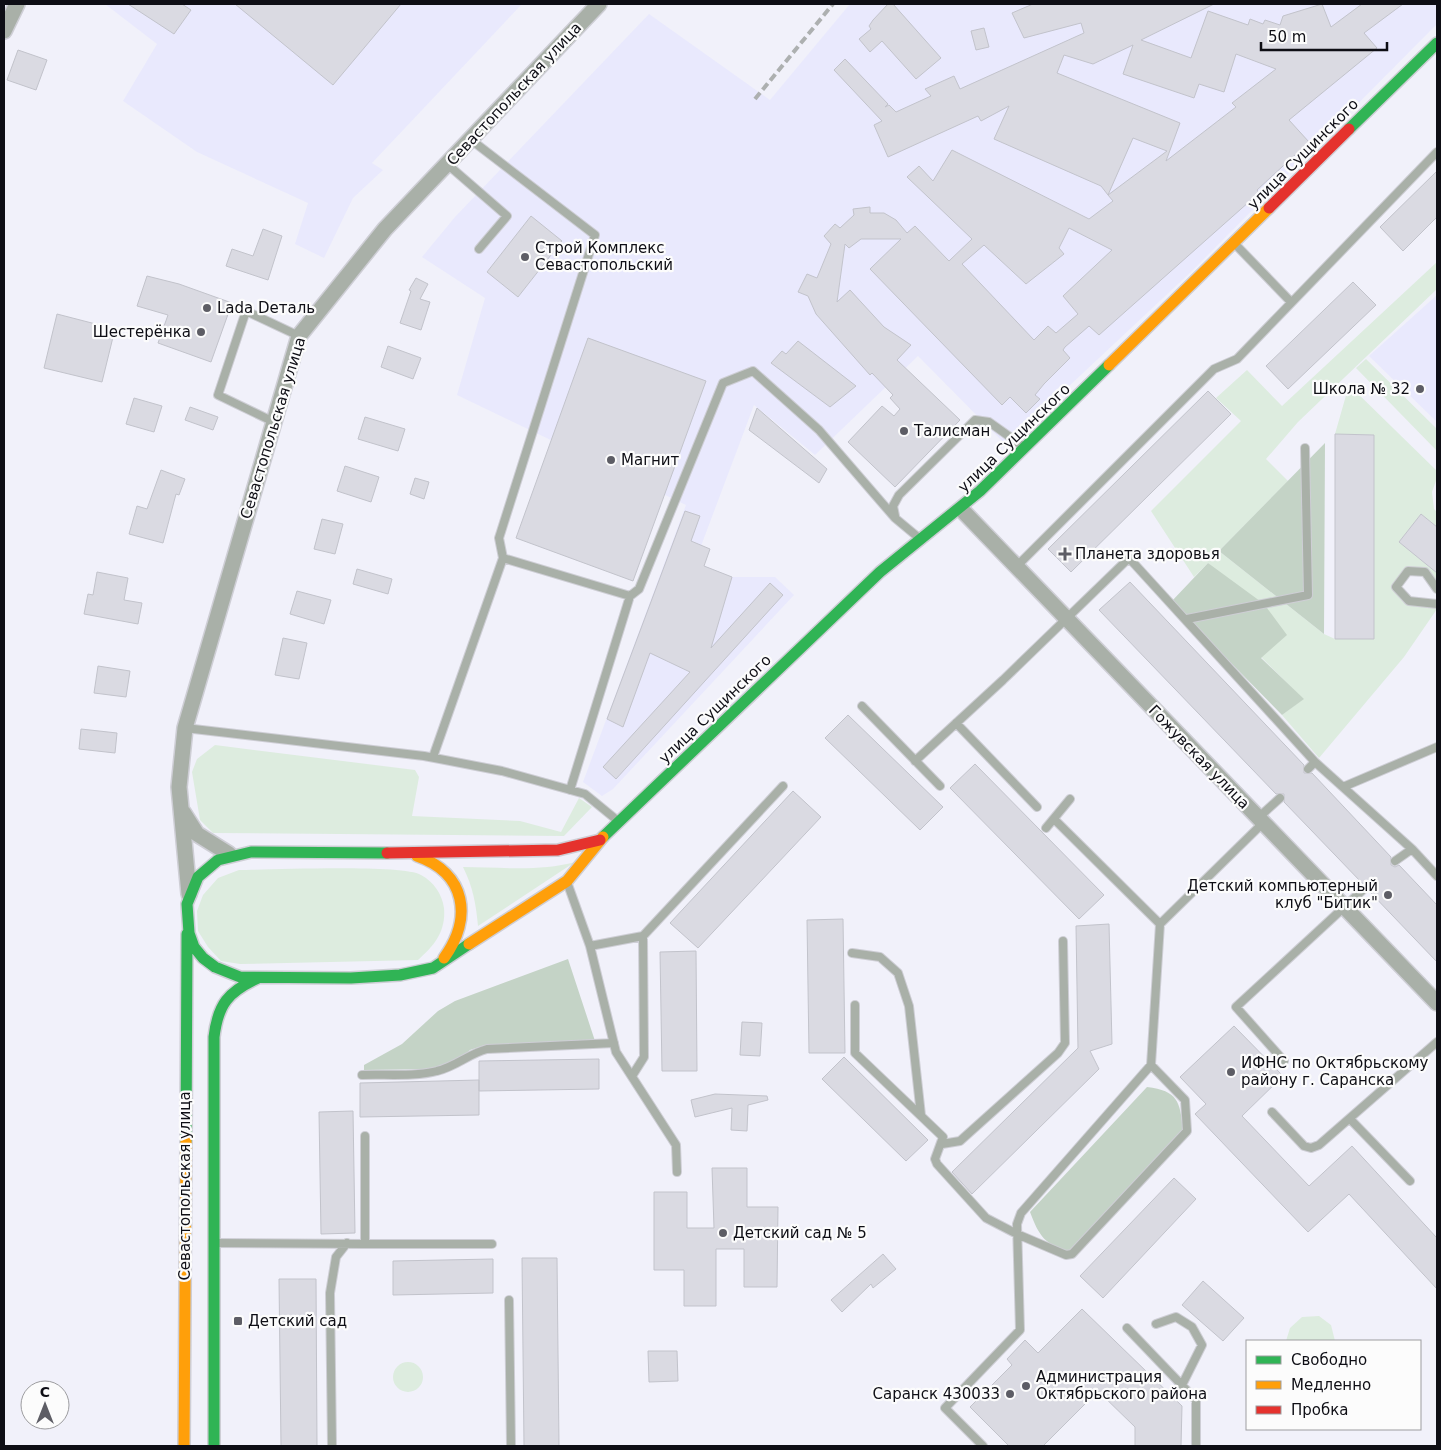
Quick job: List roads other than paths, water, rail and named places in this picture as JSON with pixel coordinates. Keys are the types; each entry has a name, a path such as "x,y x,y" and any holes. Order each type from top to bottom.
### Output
{"street":[{"path":"4,31 17,4"},
{"name":"Севастопольская улица","path":"184,1446 187,926 189,894 179,787 185,728 299,336 385,229 599,4"},
{"name":"улица Сущинского","path":"433,968 567,882 600,840 880,572 919,538 962,510 1437,43"},
{"name":"Гожувская улица","path":"962,510 1437,1003"},
{"path":"181,809 197,834 229,854"},
{"path":"189,894 196,878 208,865 229,854 251,852 405,853 558,850 600,840"},
{"path":"187,926 192,942 201,957 214,967 232,975 258,978 391,977 433,968 447,956 458,938 462,919 461,900 455,882 443,867 428,858 405,853"},
{"name":"Севастопольская улица","path":"214,1446 213,1051 216,1019 224,999 238,987 258,978"}],"lane":[{"path":"433,757 504,558 499,538 595,235 470,139"},
{"path":"1016,567 1214,369 1237,359 1437,152"},
{"path":"447,164 507,216 479,249"},
{"path":"1234,243 1291,302"},
{"path":"274,422 218,395 246,311 299,336"},
{"path":"570,790 630,596 639,589 723,383 753,371 819,430 895,518 919,538"},
{"path":"895,518 893,506 899,494 975,420 989,422 1025,448"},
{"path":"1187,620 1308,595 1305,448"},
{"path":"504,558 630,596"},
{"path":"915,761 1129,558 1315,762 1412,849 1437,876"},
{"path":"1437,589 1425,572 1408,571 1396,587 1409,601 1437,604"},
{"path":"862,706 940,786"},
{"path":"956,723 1037,807"},
{"path":"185,728 433,757 502,771 585,794 620,822"},
{"path":"1343,787 1437,747"},
{"path":"1308,770 1315,762"},
{"path":"590,946 643,936 783,786"},
{"path":"983,1446 945,1408 1020,1330 1017,1224 1021,1213 1151,1065 1160,924 1280,798"},
{"path":"1046,828 1055,820 1070,799"},
{"path":"1055,820 1160,924"},
{"path":"1395,861 1412,849"},
{"path":"567,882 590,946 616,1052 676,1145 677,1172"},
{"path":"1284,1061 1236,1007 1366,887"},
{"path":"632,1076 644,1057 643,936"},
{"path":"942,1144 960,1141 1058,1053 1065,1043 1063,941"},
{"path":"852,953 880,957 898,974 909,1006 921,1115"},
{"path":"855,1005 855,1053 943,1137 935,1160 937,1164 986,1218 1062,1254 1072,1254 1187,1131 1185,1100 1151,1065"},
{"path":"1272,1112 1304,1146 1311,1148 1319,1145 1437,1042"},
{"path":"362,1075 435,1072 459,1064 472,1053 487,1049 614,1043"},
{"path":"1350,1119 1410,1181"},
{"path":"365,1136 365,1244"},
{"path":"213,1243 492,1244"},
{"path":"332,1446 330,1293 336,1257 347,1243"},
{"path":"509,1300 511,1446"},
{"path":"1156,1324 1176,1316 1192,1328 1202,1345 1182,1386"},
{"path":"1127,1328 1196,1400 1196,1446"}],"railway":[{"path":"755,99 833,4"}],"place":[{"name":"Строй Комплекс Севастопольский","path":"525,257"},
{"name":"Lada Dеталь","path":"207,308"},
{"name":"Шестерёнка","path":"201,332"},
{"name":"Школа № 32","path":"1420,389"},
{"name":"Талисман","path":"904,431"},
{"name":"Магнит","path":"611,460"},
{"name":"Планета здоровья","path":"1065,554"},
{"name":"Детский компьютерный клуб \"Битик\"","path":"1388,895"},
{"name":"ИФНС по Октябрьскому району г. Саранска","path":"1231,1072"},
{"name":"Детский сад № 5","path":"723,1233"},
{"name":"Детский сад","path":"238,1321"},
{"name":"Администрация Октябрьского района","path":"1026,1386"},
{"name":"Саранск 430033","path":"1010,1394"}]}
